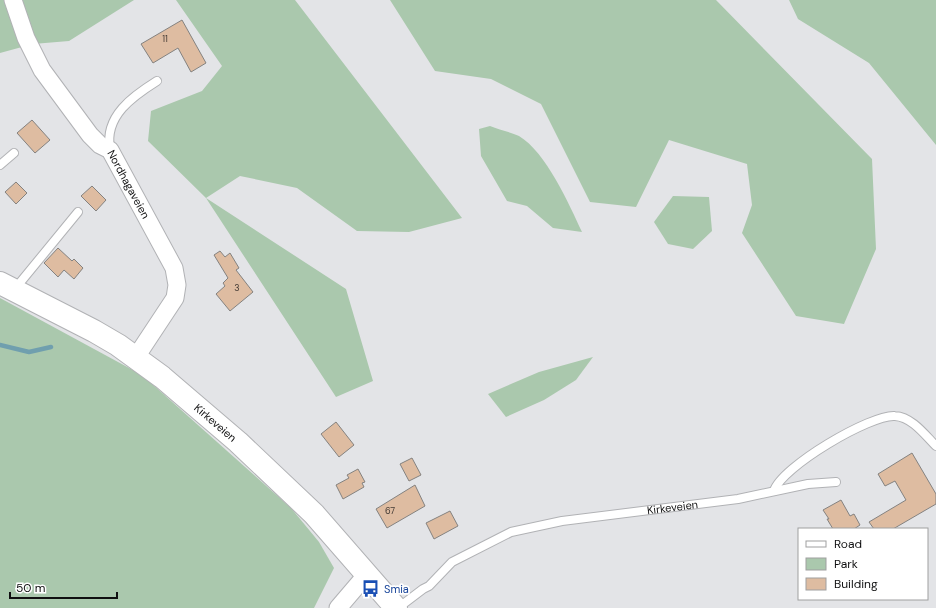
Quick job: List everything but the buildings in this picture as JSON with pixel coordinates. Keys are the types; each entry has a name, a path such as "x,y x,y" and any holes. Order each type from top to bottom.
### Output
{"main road":[{"name":"Kirkeveien","path":"7,287 76,321 136,357 197,406 276,477 314,514 397,608"}],"street":[{"name":"Nordhagaveien","path":"13,0 26,38 42,70 90,135 100,145 110,150 174,268 177,285 175,298 136,357"},
{"path":"338,608 367,574"}],"lane":[{"path":"110,150 108,142 111,126 121,109 136,93 157,81"},
{"path":"0,165 14,153"},
{"path":"7,287 78,212"},
{"path":"774,491 783,477 809,456 847,434 879,419 895,416 906,419 936,446"},
{"name":"Kirkeveien","path":"397,608 423,588 429,586 452,562 511,532 562,521 738,499 808,484 836,482"}],"green space":[{"path":"0,0 134,0 69,41 33,44 0,53"},
{"path":"176,0 295,0 462,218 409,232 357,231 297,188 240,176 206,198 148,141 151,111 202,91 222,66"},
{"path":"390,0 716,0 872,159 876,249 844,324 796,316 742,233 752,205 747,164 669,140 636,207 590,202 541,104 491,79 435,71"},
{"path":"789,0 936,0 936,145 869,63 798,19"},
{"path":"490,126 519,136 538,154 556,180 582,232 553,228 527,206 507,201 481,156 479,129"},
{"path":"673,196 709,197 712,231 693,249 668,244 654,222"},
{"path":"206,198 346,289 373,381 336,397"},
{"path":"0,298 142,375 291,508 319,542 334,568 314,608 0,608"},
{"path":"593,357 576,380 544,400 506,417 488,394 539,372"}],"waterway":[{"path":"0,345 29,352 51,347"}],"place":[{"name":"Smia","path":"371,589"}]}
